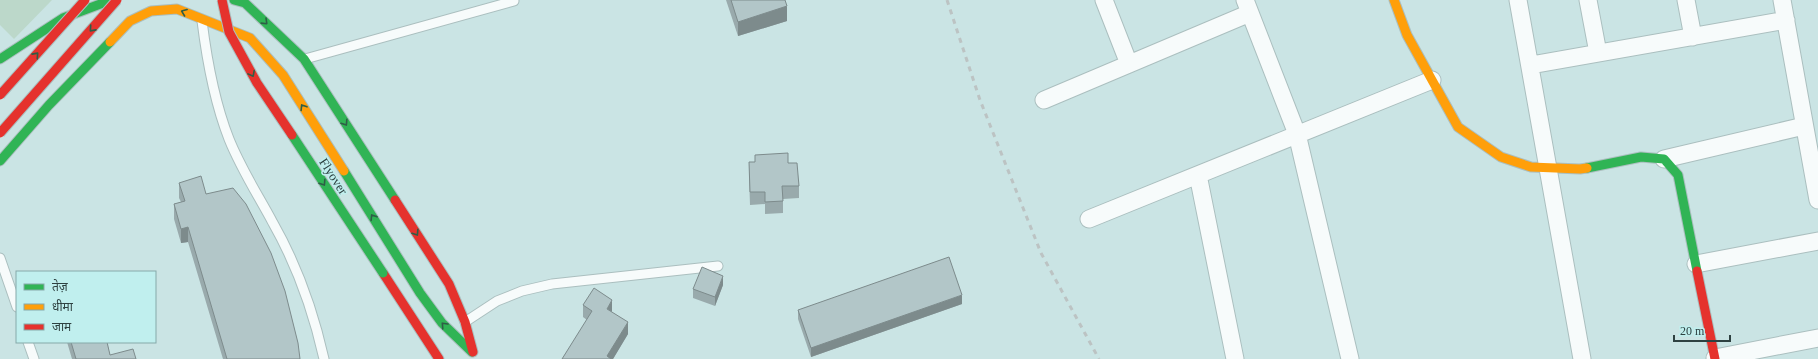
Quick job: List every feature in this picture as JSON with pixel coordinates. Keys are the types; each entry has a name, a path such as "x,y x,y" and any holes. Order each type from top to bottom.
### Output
{"main road":[{"path":"0,95 85,0"},
{"path":"49,106 4,63 63,18 111,0"},
{"path":"0,133 117,0"},
{"name":"Flyover","path":"222,0 229,32 257,83 439,359"},
{"path":"234,0 245,3 304,59 449,284 465,322 474,355"},
{"path":"1394,0 1407,35 1458,127 1501,157 1532,167 1580,169 1641,157 1664,159 1678,175 1715,359"},
{"path":"0,162 49,106 130,21 151,11 177,9 250,38 283,75 420,293 442,323 474,355"}],"street":[{"path":"1104,0 1129,64"},
{"path":"1518,0 1531,65 1582,359"},
{"path":"1588,0 1598,53"},
{"path":"1686,0 1693,37"},
{"path":"1782,0 1818,200"},
{"path":"1044,100 1129,64 1248,6 1297,134 1350,359"},
{"path":"1531,65 1786,20"},
{"path":"1089,219 1432,80"},
{"path":"1664,159 1804,126"},
{"path":"1198,175 1235,359"},
{"path":"1696,264 1818,241"},
{"path":"1715,359 1818,338"}],"lane":[{"path":"304,59 514,1"},
{"path":"202,19 207,61 215,96 229,139 250,184 273,223 303,286 309,300 324,359"},
{"path":"0,258 16,304"},
{"path":"465,322 497,301 522,290 552,284 718,266"},
{"path":"28,343 34,359"}],"green space":[{"path":"0,0 52,0 14,39 0,25"}],"building":[{"path":"731,0 785,0 787,6 738,22"},
{"path":"788,153 788,163 797,163 799,186 782,186 783,201 765,202 765,192 750,192 749,162 755,162 755,155"},
{"path":"201,176 206,194 233,188 246,204 271,253 285,291 298,343 300,359 227,359 188,227 181,229 174,204 185,201 179,183"},
{"path":"949,257 962,295 811,348 798,310"},
{"path":"702,267 723,276 715,297 693,289"},
{"path":"594,288 612,300 607,309 628,322 607,356 611,359 562,359 592,311 583,305"},
{"path":"71,343 107,343 110,355 133,349 136,359 76,359"}],"railway":[{"path":"947,0 980,100 1041,253 1099,359"}],"traffic: fast":[{"path":"0,59 63,18 111,0"},
{"path":"234,0 245,3 304,59 395,200"},
{"path":"0,161 49,105 110,42"},
{"path":"292,135 383,273"},
{"path":"1587,168 1641,157 1664,159 1678,175 1697,271"},
{"path":"344,171 420,293 442,323 472,352"}],"traffic: slow":[{"path":"1394,0 1407,35 1458,127 1501,157 1531,167 1587,168"},
{"path":"110,42 130,21 151,11 177,9 250,38 283,75 344,171"}],"traffic: jam":[{"path":"0,95 85,0"},
{"path":"0,133 117,0"},
{"path":"222,0 229,32 257,83 292,135"},
{"path":"395,200 449,284 465,322 473,352"},
{"path":"1697,271 1715,359"},
{"path":"383,273 439,359"}]}
